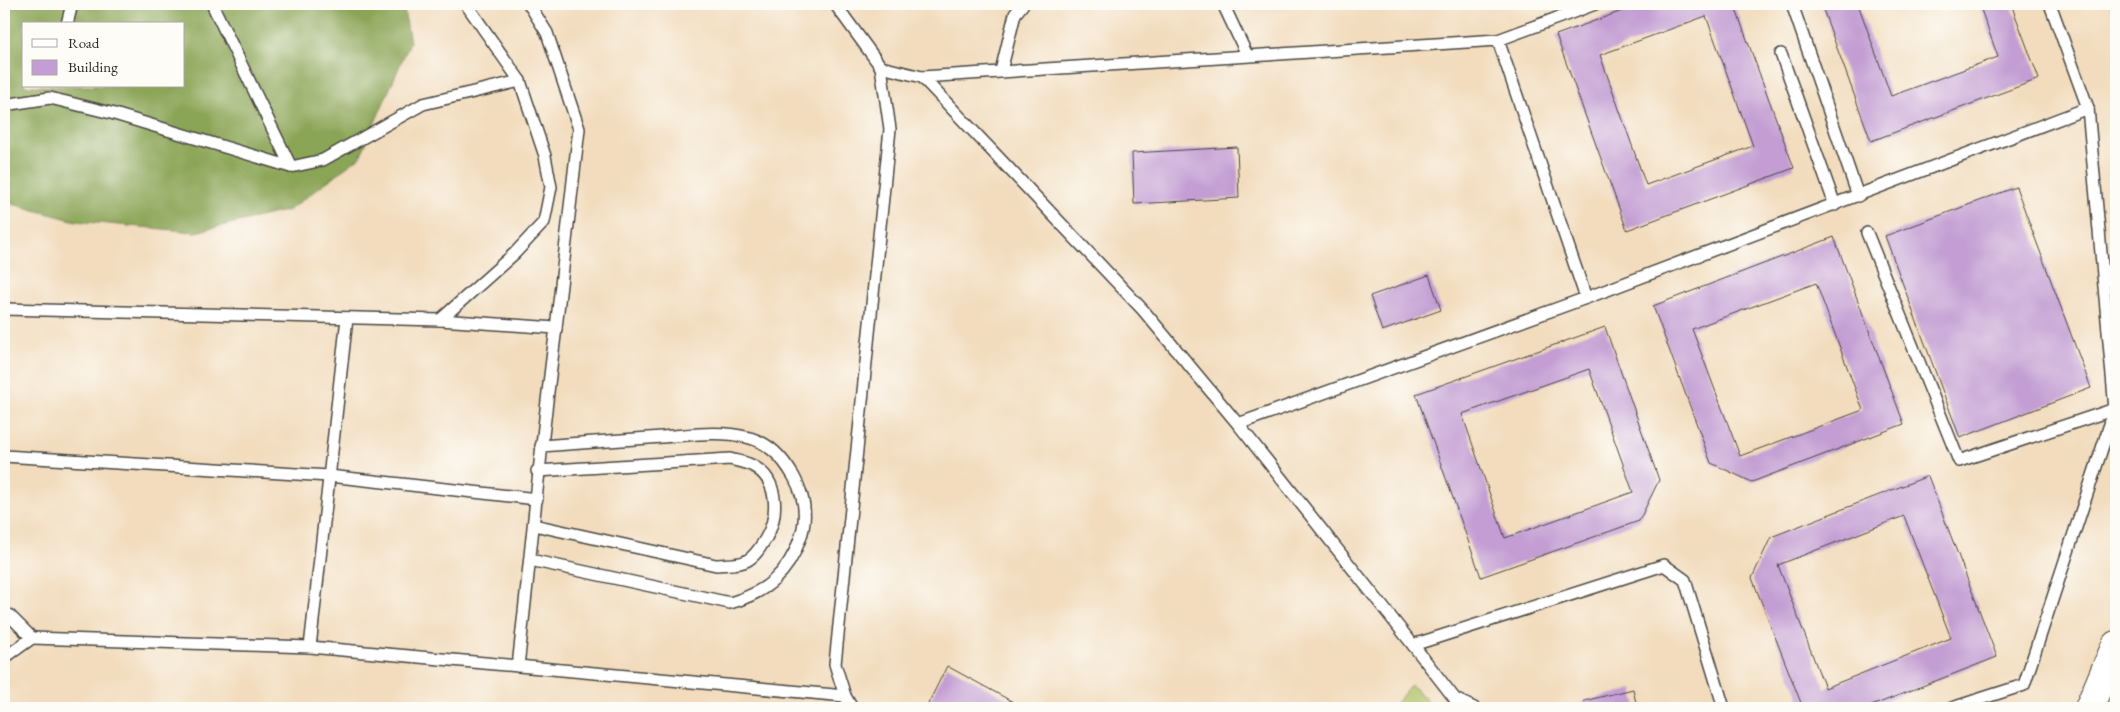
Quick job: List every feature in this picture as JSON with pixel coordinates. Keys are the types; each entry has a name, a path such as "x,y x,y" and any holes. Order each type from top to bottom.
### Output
{"main road":[{"path":"2089,708 2116,645"}],"lane":[{"path":"68,22 72,4"},
{"path":"212,4 291,167"},
{"path":"440,320 515,252 544,222 551,187 545,156 520,81 466,4"},
{"path":"518,666 537,499 537,471 579,129 547,33 529,4"},
{"path":"835,4 881,67 890,129 835,664 845,696 852,708"},
{"path":"1001,72 1015,14 1023,4"},
{"path":"1223,4 1247,55"},
{"path":"881,67 922,77 1498,40 1596,4"},
{"path":"1952,708 2024,685 2115,409 2088,108 2050,4"},
{"path":"1794,10 1858,196"},
{"path":"1498,40 1586,298"},
{"path":"1781,54 1835,205"},
{"path":"922,77 1143,310 1238,424 1413,645 1456,704 1474,708"},
{"path":"4,105 50,98 111,113 291,167 323,160 423,104 520,81"},
{"path":"50,98 52,88"},
{"path":"1238,424 1586,298 2088,108"},
{"path":"1867,233 1959,461 2115,409"},
{"path":"4,309 440,320 556,328"},
{"path":"310,646 347,318"},
{"path":"530,560 730,603 751,597 771,584 786,567 805,525 804,505 798,485 783,458 771,449 747,437 717,433 541,446"},
{"path":"4,456 329,476 537,499"},
{"path":"534,525 716,565 746,562 760,548 770,531 775,513 775,496 769,482 754,466 730,459 537,471"},
{"path":"1413,645 1664,565 1685,580 1724,708"},
{"path":"4,614 9,615 32,638"},
{"path":"4,658 32,638 310,646 845,696"}],"green space":[{"path":"4,4 403,4 410,42 360,157 289,210 195,232 76,221 4,202"},
{"path":"1411,685 1435,708 1392,708"}],"building":[{"path":"1641,4 1734,4 1794,168 1627,230 1556,35","holes":["1706,16 1753,146 1646,185 1600,55"]},
{"path":"1821,4 1858,4 1891,96 1998,57 1979,4 2011,4 2039,79 1871,141"},
{"path":"1237,147 1239,198 1134,204 1132,153"},
{"path":"2016,187 2091,388 1960,438 1885,236"},
{"path":"1834,237 1904,424 1752,482 1711,463 1653,306","holes":["1816,283 1863,410 1740,456 1692,329"]},
{"path":"1429,275 1441,310 1382,331 1370,296"},
{"path":"1605,327 1659,480 1639,521 1481,577 1416,394","holes":["1589,369 1633,492 1505,538 1462,414"]},
{"path":"1928,476 1997,657 1866,708 1803,708 1752,578 1771,537","holes":["1904,516 1951,638 1825,688 1778,565"]},
{"path":"947,666 1024,708 926,708"},
{"path":"1633,689 1637,708 1577,708 1584,701"}]}
